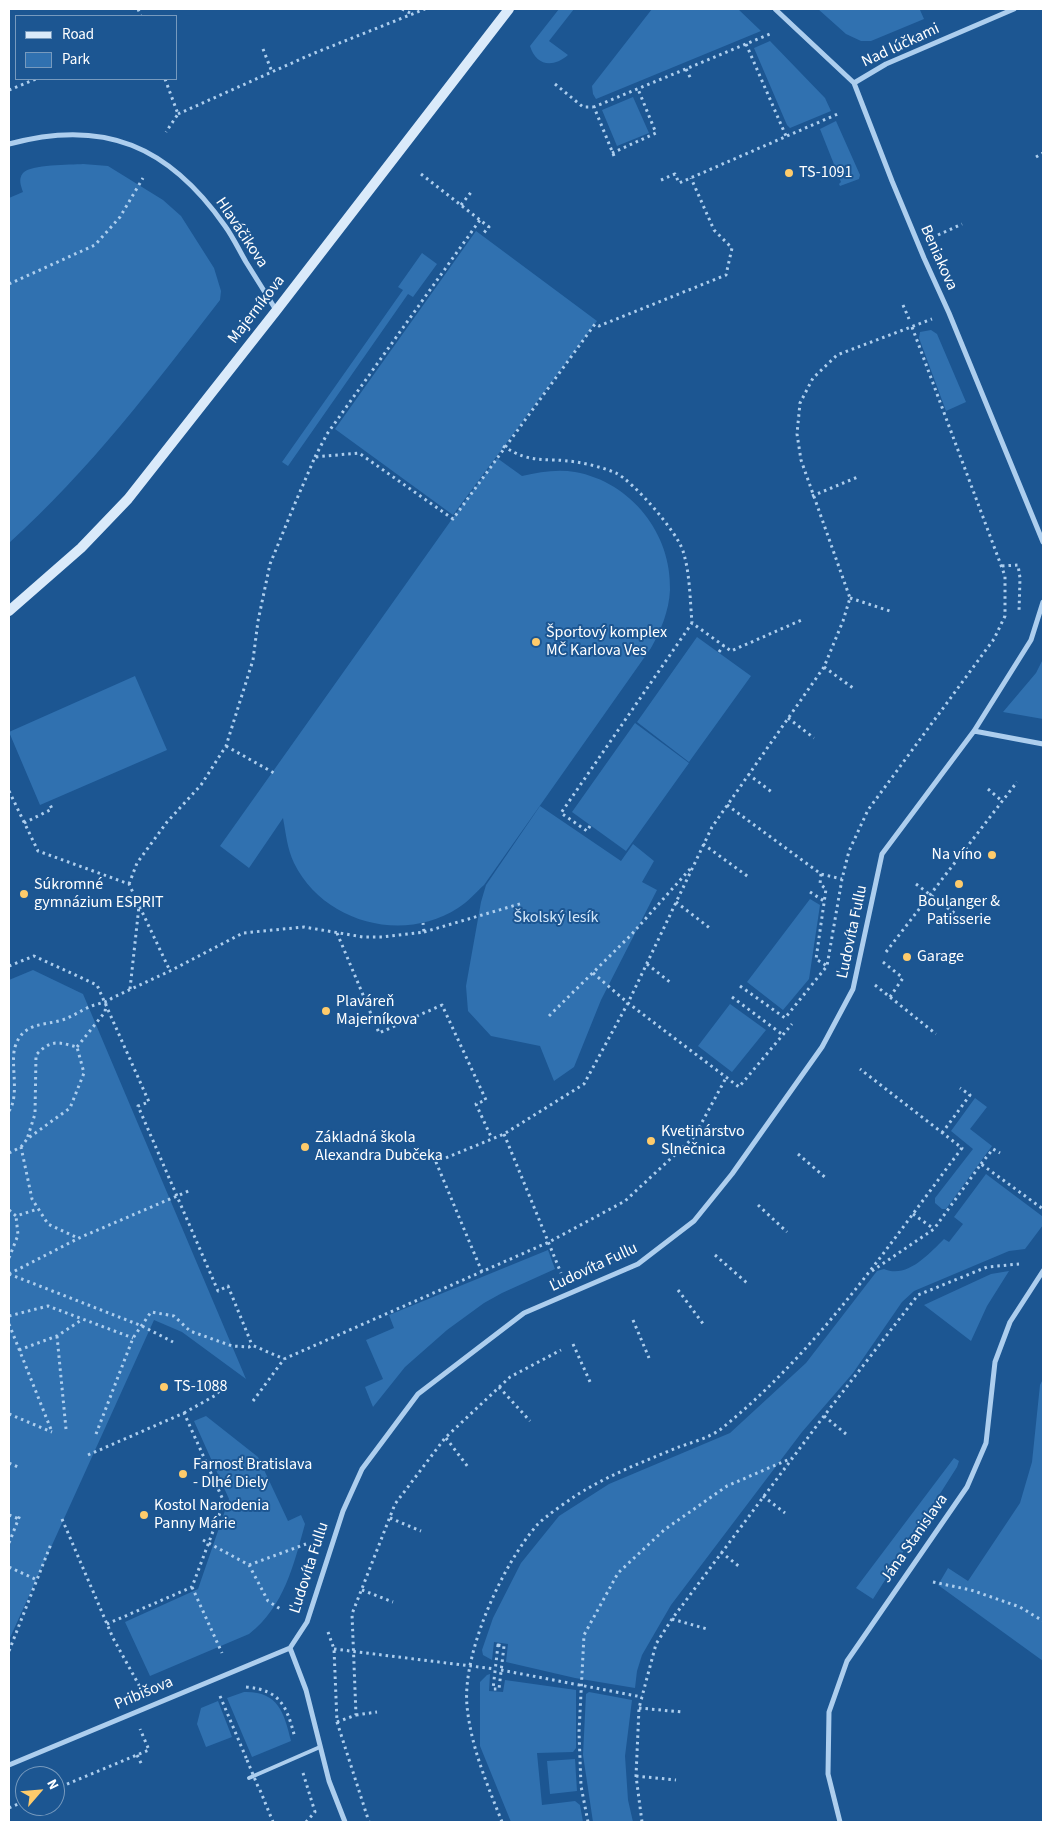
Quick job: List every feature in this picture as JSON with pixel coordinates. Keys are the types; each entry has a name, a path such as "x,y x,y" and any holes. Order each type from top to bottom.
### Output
{"street":[{"name":"Majerníkova","path":"9,611 81,548 128,499 509,9"},
{"name":"Beniakova","path":"775,9 854,83 910,224 949,313 1043,542"},
{"name":"Nad lúčkami","path":"854,83 886,64 1014,9"},
{"name":"Hlaváčikova","path":"9,144 27,139 48,137 99,136 117,140 154,156 180,174 225,226 276,311"},
{"name":"Ľudovíta Fullu","path":"290,1648 306,1622 343,1511 362,1469 418,1394 524,1313 638,1264 694,1221 732,1174 822,1048 853,990 882,854 974,731 1031,640 1043,602"},
{"path":"974,731 1043,744"},
{"name":"Jána Stanislava","path":"840,1822 828,1774 829,1712 846,1661 966,1487 986,1443 995,1362 1010,1322 1043,1271"},
{"path":"290,1648 306,1690 329,1781 345,1822"},
{"name":"Pribišova","path":"9,1765 290,1648"}],"lane":[{"path":"249,1778 320,1747"}],"path":[{"path":"402,9 412,14"},
{"path":"166,132 178,114 312,54 425,9"},
{"path":"555,84 583,107 594,107 770,34"},
{"path":"746,44 786,136"},
{"path":"263,49 272,72"},
{"path":"686,69 691,79"},
{"path":"9,90 34,80"},
{"path":"165,80 178,114"},
{"path":"594,107 613,155 656,133 638,89"},
{"path":"661,180 675,174 678,183 840,113"},
{"path":"1036,156 1043,154"},
{"path":"422,174 488,227 482,235"},
{"path":"9,284 95,245 120,217 143,178"},
{"path":"315,457 359,453 453,519 504,446 595,324 599,326 726,275 732,248 714,230 691,178"},
{"path":"461,205 472,191"},
{"path":"129,884 137,863 167,822 201,785 226,746 253,660 258,621 270,564 315,457 327,434 480,220"},
{"path":"938,235 962,224"},
{"path":"903,305 909,319"},
{"path":"482,1272 436,1162 504,1134 584,1084 628,1003 712,827 824,667 843,621 850,598 812,496 801,460 797,434 800,403 814,378 838,355 949,313"},
{"path":"740,986 785,1018 828,966 842,879 849,851 868,810 994,640 1005,616 1006,576 912,327"},
{"path":"504,446 525,458 574,462 591,465 617,474 636,487 665,522 683,550 692,623 561,813 587,831 590,826"},
{"path":"812,496 860,476"},
{"path":"1002,566 1018,565 1020,578"},
{"path":"850,598 893,612"},
{"path":"692,623 732,651 804,619"},
{"path":"719,652 724,645"},
{"path":"824,667 853,688"},
{"path":"788,718 814,738"},
{"path":"226,746 274,773"},
{"path":"748,774 773,793"},
{"path":"886,952 1017,782"},
{"path":"988,788 1002,801"},
{"path":"9,791 38,851 129,884 170,971"},
{"path":"24,823 52,810 49,802"},
{"path":"728,805 821,874 842,879"},
{"path":"704,844 750,878"},
{"path":"549,1016 631,934 694,865"},
{"path":"821,874 820,884 826,889 816,959 828,966"},
{"path":"916,884 957,915"},
{"path":"810,892 824,901"},
{"path":"676,902 711,929"},
{"path":"9,1111 15,1083 15,1047 24,1032 38,1024 62,1020 106,1002 243,934 304,927 364,937 382,937 424,932 523,903"},
{"path":"130,989 139,905"},
{"path":"423,923 424,932"},
{"path":"337,932 379,1033 442,1005 486,1100 476,1104 492,1139"},
{"path":"9,966 34,956 98,985 149,1102 138,1106 218,1291 228,1286 252,1345 284,1360"},
{"path":"883,962 904,979 890,997"},
{"path":"647,964 671,983"},
{"path":"593,973 628,1003 727,1076 739,1087 792,1024"},
{"path":"875,985 936,1034"},
{"path":"732,997 783,1035"},
{"path":"77,1047 105,1012 106,1002"},
{"path":"27,1139 35,1114 36,1055 43,1047 55,1042 77,1047"},
{"path":"9,1153 21,1147 27,1139 70,1108 84,1073 77,1047"},
{"path":"502,1822 476,1758 466,1705 469,1666 482,1620 512,1560 539,1523 584,1490 637,1464 719,1431 765,1391 827,1323 869,1272 962,1148 860,1070"},
{"path":"253,1402 284,1360 549,1242 625,1201 694,1137 727,1076"},
{"path":"942,1133 970,1095 960,1088"},
{"path":"504,1134 561,1273"},
{"path":"21,1147 32,1198 38,1209 48,1224 79,1238"},
{"path":"869,1272 934,1229 993,1148 1000,1153"},
{"path":"798,1154 827,1179"},
{"path":"981,1164 1043,1209"},
{"path":"9,1274 79,1238 191,1190"},
{"path":"758,1205 787,1232"},
{"path":"16,1216 38,1209"},
{"path":"9,1210 16,1216 18,1235 9,1258"},
{"path":"913,1214 934,1229"},
{"path":"714,1255 747,1283"},
{"path":"642,1822 636,1776 640,1708 656,1644 672,1619 763,1496 918,1295 987,1267 1019,1264"},
{"path":"9,1274 142,1326 173,1342"},
{"path":"678,1290 704,1325"},
{"path":"9,1316 48,1306 133,1338"},
{"path":"96,1434 133,1338 151,1312 174,1316 190,1331 232,1346 249,1347 252,1345"},
{"path":"19,1350 57,1336 83,1319"},
{"path":"633,1320 649,1358"},
{"path":"9,1324 52,1432 9,1414"},
{"path":"57,1336 66,1429"},
{"path":"573,1344 591,1384"},
{"path":"356,1715 352,1614 395,1504 445,1438 499,1387 510,1377 561,1350"},
{"path":"88,1455 184,1413 216,1395 226,1381"},
{"path":"499,1387 530,1421"},
{"path":"184,1413 224,1502 192,1587 222,1652"},
{"path":"824,1416 846,1434"},
{"path":"445,1438 468,1467"},
{"path":"588,1822 581,1786 579,1732 584,1635 618,1573 664,1530 727,1486 792,1458"},
{"path":"9,1463 20,1468"},
{"path":"763,1496 785,1513"},
{"path":"9,1515 19,1517 9,1543"},
{"path":"390,1518 421,1531"},
{"path":"62,1519 107,1624 140,1687"},
{"path":"203,1540 249,1564 268,1601 282,1610"},
{"path":"9,1651 51,1544"},
{"path":"249,1564 306,1544"},
{"path":"721,1552 741,1568"},
{"path":"9,1567 37,1580"},
{"path":"934,1582 971,1590 1012,1604 1043,1622"},
{"path":"107,1624 192,1587"},
{"path":"362,1590 393,1602"},
{"path":"672,1619 707,1629"},
{"path":"328,1632 334,1649 337,1722 369,1822"},
{"path":"498,1645 504,1646 499,1689 493,1689 495,1669 498,1645"},
{"path":"334,1649 495,1669"},
{"path":"501,1670 642,1697"},
{"path":"214,1679 273,1822"},
{"path":"244,1687 259,1688 277,1697 289,1714 300,1756 304,1783 315,1812 306,1822"},
{"path":"211,1699 228,1693"},
{"path":"640,1708 682,1712"},
{"path":"337,1722 356,1715 377,1712"},
{"path":"65,1785 149,1750 140,1729 146,1726"},
{"path":"138,1755 142,1765"},
{"path":"636,1776 676,1780"}],"green space":[{"path":"559,9 574,9 549,41 568,55 557,62 546,63 536,58 530,46"},
{"path":"652,9 738,9 761,31 596,99 592,86"},
{"path":"818,9 922,9 920,10 924,19 871,41 861,41 846,34"},
{"path":"770,41 825,98 831,111 790,128 787,125 754,48"},
{"path":"633,97 649,133 617,146 602,110"},
{"path":"836,121 860,175 859,179 840,186 841,182 820,129"},
{"path":"83,164 108,166 163,200 181,216 214,268 221,291 220,300 94,457 9,543 9,198 23,192 20,182 23,173 27,170 42,166"},
{"path":"476,231 597,321 453,515 335,429"},
{"path":"422,253 437,264 413,297 408,294 288,466 282,462 403,290 398,287"},
{"path":"931,330 937,334 966,402 946,411 919,338 920,332"},
{"path":"497,458 522,476 542,472 575,472 595,478 614,487 630,499 656,531 664,549 669,569 670,590 666,613 651,648 484,885 462,906 436,919 413,924 389,925 366,921 344,913 324,900 307,883 294,863 287,841 283,818 249,868 220,846"},
{"path":"697,637 751,676 689,762 637,722"},
{"path":"1043,659 1043,719 1003,712 1036,673"},
{"path":"135,676 167,750 40,805 9,732"},
{"path":"635,723 689,763 626,851 572,812"},
{"name":"Školský lesík","path":"540,806 621,861 633,844 654,861 642,882 657,890 601,1000 574,1067 554,1081 540,1046 491,1036 468,1011 466,986 481,902 486,885"},
{"path":"810,899 820,905 809,979 783,1010 747,982"},
{"path":"33,970 83,994 246,1379 182,1332 154,1320 9,1640 9,980"},
{"path":"730,1004 766,1030 732,1072 698,1046"},
{"path":"975,1098 987,1107 970,1129 992,1146 946,1209 942,1209 935,1203 935,1198 973,1149 951,1131"},
{"path":"986,1174 1042,1216 1043,1225 1025,1249 1009,1251 914,1291 902,1302 853,1373 802,1432 671,1605 642,1655 637,1671 635,1688 575,1678 506,1662 508,1644 494,1642 492,1660 483,1655 482,1650 493,1618 521,1563 559,1516 609,1484 730,1433 806,1363 877,1271 884,1269 901,1271 909,1268 924,1258 944,1239 949,1242 963,1224 954,1217"},
{"path":"548,1250 555,1269 484,1303 447,1330 405,1367 373,1407 365,1387 383,1379 366,1340 394,1328 389,1315"},
{"path":"1009,1271 987,1306 971,1341 924,1305 991,1274"},
{"path":"1043,1379 1043,1661 938,1585 948,1568 968,1581 1020,1503 1032,1462 1040,1385"},
{"path":"206,1416 258,1457 288,1521 301,1515 305,1524 286,1584 271,1611 261,1623 249,1634 150,1676 125,1622 198,1589 229,1499 194,1421"},
{"path":"954,1458 959,1461 957,1467 873,1599 856,1588"},
{"path":"490,1674 489,1691 503,1692 505,1680 576,1690 576,1748 573,1752 537,1753 542,1805 575,1801 580,1805 583,1822 511,1822 480,1746 480,1682"},
{"path":"244,1692 265,1695 278,1705 291,1741 252,1757 227,1698"},
{"path":"589,1692 632,1700 625,1756 628,1800 633,1822 593,1822 583,1755 586,1694"},
{"path":"218,1701 232,1737 206,1747 197,1724 201,1708"},
{"path":"575,1759 577,1791 550,1794 547,1761"}],"place":[{"name":"TS-1091","path":"789,173"},
{"name":"Športový komplex MČ Karlova Ves","path":"536,642"},
{"name":"Na víno","path":"992,855"},
{"name":"Boulanger & Patisserie","path":"959,884"},
{"name":"Súkromné gymnázium ESPRIT","path":"24,894"},
{"name":"Garage","path":"907,957"},
{"name":"Plaváreň Majerníkova","path":"326,1011"},
{"name":"Kvetinárstvo Slnečnica","path":"651,1141"},
{"name":"Základná škola Alexandra Dubčeka","path":"305,1147"},
{"name":"TS-1088","path":"164,1387"},
{"name":"Farnosť Bratislava - Dlhé Diely","path":"183,1474"},
{"name":"Kostol Narodenia Panny Márie","path":"144,1515"}]}
